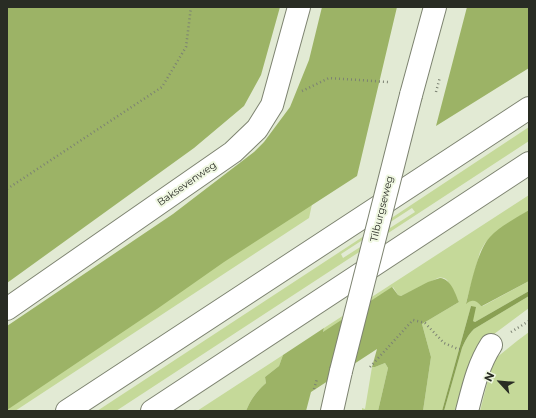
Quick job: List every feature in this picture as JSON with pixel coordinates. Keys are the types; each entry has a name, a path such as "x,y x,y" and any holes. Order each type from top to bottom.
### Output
{"main road":[{"name":"Baksevenweg","path":"7,309 233,152 257,129 272,105 299,7"},
{"name":"Tilburgseweg","path":"332,411 411,95 435,7"},
{"path":"67,411 529,108"},
{"path":"152,411 529,163"},
{"path":"467,411 478,371 491,345"}],"path":[{"path":"7,189 162,87 186,47 191,7"},
{"path":"329,78 391,82"},
{"path":"370,367 413,320 425,324 444,343 458,349"}],"shaded area":[{"path":"7,7 280,7 261,75 244,106 194,148 7,283"},
{"path":"322,7 397,7 357,176 224,262 7,410 7,326 173,214 254,152 264,142 290,107 309,60"},
{"path":"467,7 529,7 529,68 436,126"},
{"path":"529,127 529,141 116,411 97,411","holes":["412,208 415,212 343,258 341,254"]},
{"path":"314,195 309,218 15,411 7,411 7,393"},
{"path":"529,195 529,210 497,231 485,243 480,252 466,303 474,300 483,306 529,281 529,291 475,322 473,321 471,306 442,411 423,411 431,357 422,324 459,302 446,279 437,278 401,296 398,295 393,287 323,333 324,328"},
{"path":"529,210 529,281 482,306 474,301 470,301 466,304 478,259 485,243 498,229"},
{"path":"440,278 444,279 450,284 459,302 422,324 431,357 423,411 378,411 388,368 385,363 372,367 377,349 311,392 306,411 246,411 259,389 266,383 265,377 279,366 283,355 324,328 323,332 392,287 398,295 401,296 428,282"},
{"path":"529,291 529,296 474,329 468,336 462,348 444,411 442,411 471,306 476,307 473,321 475,322"},
{"path":"529,296 529,308 490,337 459,411 444,411 462,348 470,334 474,329"},
{"path":"529,332 529,411 480,411 489,376 496,358"},
{"path":"283,355 279,366 265,377 266,383 254,396 246,411 197,411"},
{"path":"385,363 388,368 378,411 362,411 362,408 365,409 372,367"}]}
